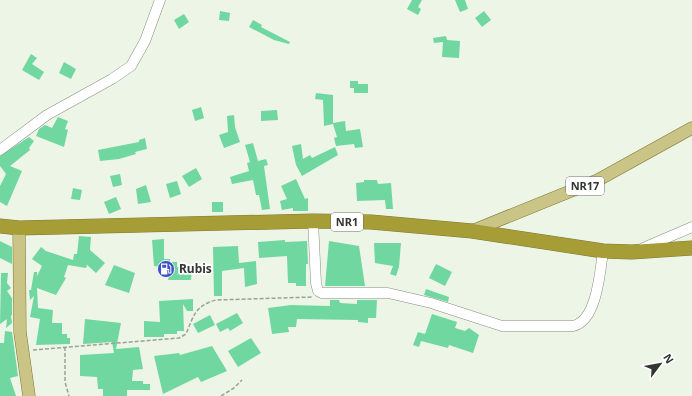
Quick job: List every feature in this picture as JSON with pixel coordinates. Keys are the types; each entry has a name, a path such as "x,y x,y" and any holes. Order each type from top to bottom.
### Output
{"highway":[{"name":"NR1","path":"0,226 19,228 313,221 404,224 604,251 632,252 692,248"}],"main road":[{"name":"NR17","path":"472,232 591,184 692,128"},
{"path":"19,228 20,332 29,396"}],"street":[{"path":"0,150 47,115 112,79 131,66 145,41 160,0"},
{"path":"313,221 318,290 322,293 388,293 408,297 502,326 573,326 586,320 590,311 604,251"},
{"path":"632,252 692,227"}],"path":[{"path":"23,351 179,338 186,334 194,314 208,302 216,300 312,297 317,294 318,290"},
{"path":"65,347 65,382 69,396"},
{"path":"221,396 234,388 242,380"}],"building":[{"path":"412,0 422,0 418,7 421,9 418,15 407,9"},
{"path":"455,0 465,0 468,9 460,12"},
{"path":"220,11 230,13 229,21 219,20"},
{"path":"484,11 491,20 482,27 475,18"},
{"path":"184,14 189,22 179,29 174,20"},
{"path":"253,20 262,25 261,27 290,42 289,44 274,40 249,27"},
{"path":"446,36 447,40 460,41 459,58 442,57 443,42 434,43 433,38"},
{"path":"31,54 37,58 32,64 44,72 39,80 22,70"},
{"path":"64,62 76,69 71,79 59,73"},
{"path":"350,81 358,81 358,84 368,84 368,93 354,93 354,88 350,88"},
{"path":"316,93 333,95 333,123 345,121 346,131 360,129 363,147 355,148 354,144 336,146 334,138 337,137 333,124 324,126 323,100 315,99"},
{"path":"201,107 204,118 195,121 192,110"},
{"path":"277,110 278,120 261,121 261,111"},
{"path":"234,115 235,127 240,142 224,148 219,135 228,132 227,116"},
{"path":"58,117 68,121 65,129 68,130 64,147 36,136 39,129 45,125 52,128"},
{"path":"29,137 34,141 29,148 30,150 10,166 22,171 7,206 0,202 0,186 6,174 0,166 0,156"},
{"path":"145,138 147,149 135,152 136,154 119,159 100,161 98,150 139,142 139,140"},
{"path":"253,143 258,161 266,159 268,165 264,166 270,209 262,210 259,195 256,195 253,180 232,184 230,177 249,171 247,163 250,162 245,145"},
{"path":"301,144 303,159 310,155 312,158 335,147 338,155 302,176 296,165 292,146"},
{"path":"196,168 202,179 189,187 182,176"},
{"path":"120,174 122,185 113,187 110,176"},
{"path":"296,179 305,199 308,198 308,211 293,211 293,208 282,210 280,201 287,199 281,186"},
{"path":"364,180 377,180 378,184 391,183 393,209 386,209 385,200 357,201 356,183 364,182"},
{"path":"177,181 181,194 170,198 166,184"},
{"path":"146,185 151,202 138,204 136,189"},
{"path":"73,188 82,190 80,200 71,199"},
{"path":"116,197 121,209 109,214 104,202"},
{"path":"212,202 223,202 223,212 212,212"},
{"path":"79,236 91,237 90,250 105,263 96,273 85,263 87,265 86,268 68,265 64,277 66,278 56,295 37,288 38,308 53,310 52,323 62,323 62,334 67,334 67,338 70,338 70,344 36,345 40,319 30,317 34,296 30,300 29,290 31,290 34,272 37,272 37,276 42,266 32,259 41,247 46,251 73,260 74,254 77,254"},
{"path":"164,239 164,259 170,259 170,262 177,262 177,267 192,268 191,280 168,280 170,268 154,266 152,240"},
{"path":"285,240 285,242 307,241 308,264 306,264 306,286 296,286 296,283 288,283 287,256 259,258 258,242"},
{"path":"0,241 12,247 12,264 0,258"},
{"path":"329,241 359,246 365,286 325,286"},
{"path":"374,243 401,243 399,267 396,276 390,274 393,266 375,263"},
{"path":"238,246 239,263 256,261 257,284 245,287 244,268 222,271 222,296 214,296 213,247"},
{"path":"436,264 452,272 445,286 429,278"},
{"path":"114,265 135,273 129,293 105,285"},
{"path":"1,273 8,273 7,283 11,288 7,291 12,298 12,323 6,328 7,319 0,324"},
{"path":"426,289 449,297 448,302 424,295"},
{"path":"193,299 193,311 187,311 183,304 184,331 177,331 177,334 164,334 164,337 144,337 144,321 160,322 159,301"},
{"path":"330,300 339,300 340,303 357,304 357,300 377,300 376,318 368,318 368,323 358,322 358,320 297,319 296,327 288,327 289,332 272,334 268,308 291,305 330,306"},
{"path":"237,313 243,323 230,331 228,328 220,332 216,324"},
{"path":"432,314 457,322 455,328 465,331 469,328 479,335 473,353 449,345 448,348 421,341 419,347 413,345 418,332 425,334"},
{"path":"210,315 215,325 198,333 193,324"},
{"path":"85,319 121,323 116,349 139,347 143,369 133,370 132,381 143,381 143,384 150,384 150,390 127,390 127,396 103,396 103,389 98,389 97,377 80,376 80,355 114,353 112,342 83,344"},
{"path":"5,331 12,332 18,376 10,378 16,396 0,396 0,343 4,343"},
{"path":"251,338 261,353 238,367 228,351"},
{"path":"212,346 227,371 201,382 198,377 163,394 154,356 179,353 180,355"}],"place":[{"name":"Rubis","path":"166,269"}]}
